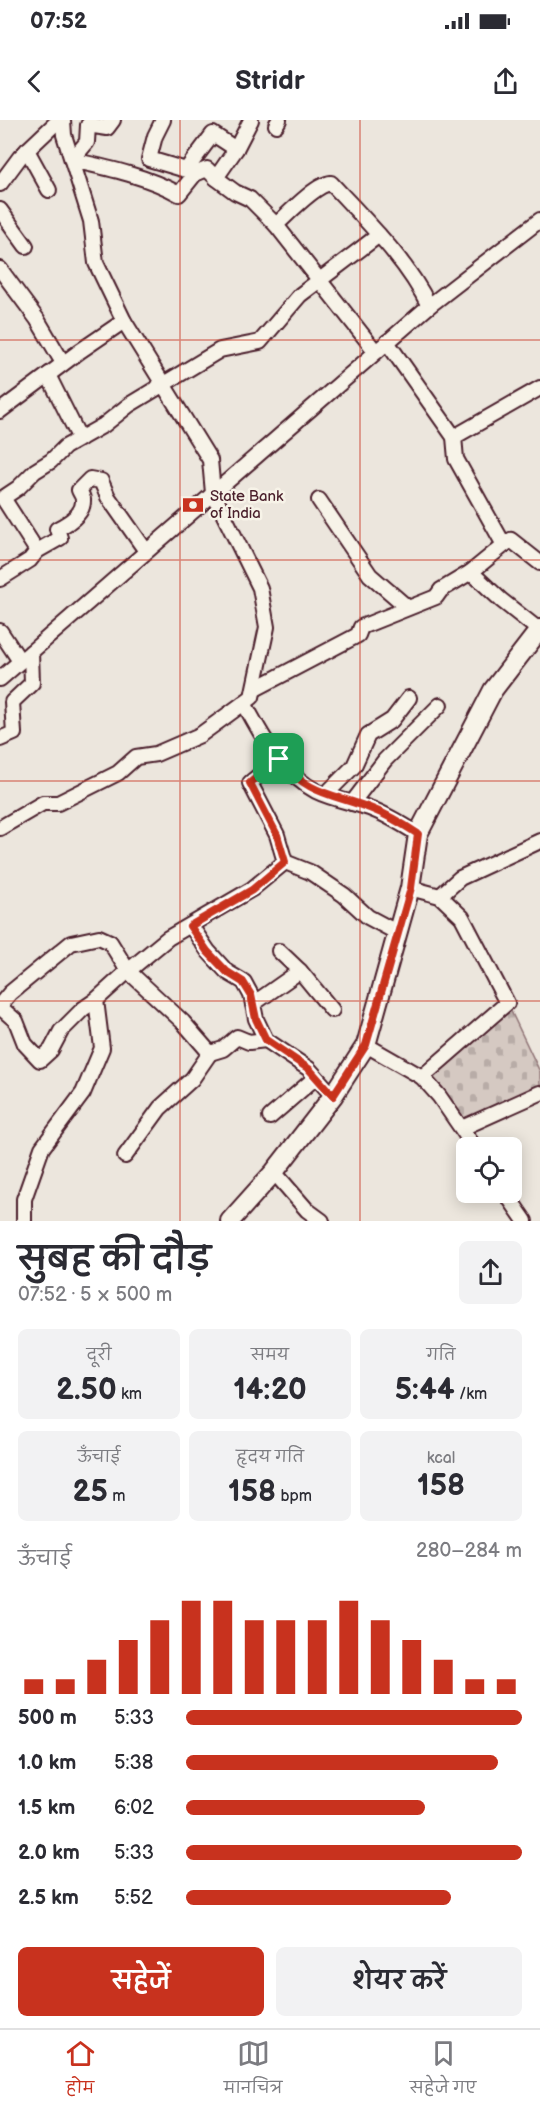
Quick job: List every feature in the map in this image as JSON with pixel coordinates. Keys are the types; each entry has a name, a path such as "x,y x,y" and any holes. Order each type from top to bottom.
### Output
{"main road":[{"path":"230,1221 274,1172 333,1096 366,1045 411,888 418,834 493,690 539,629"}],"street":[{"path":"0,184 27,150 61,120"},
{"path":"0,828 43,803 58,803 118,773 136,757 156,754 200,735 252,697 267,627 260,588 213,493 210,460 124,321 96,263 91,220 61,120"},
{"path":"72,160 87,142 88,125 107,128 112,120"},
{"path":"163,120 155,136 149,159 186,170 213,134 236,149"},
{"path":"216,178 236,149 251,120"},
{"path":"27,150 49,190"},
{"path":"72,160 114,170 179,194 195,174 207,169 235,192 250,199 276,225 376,352"},
{"path":"276,225 324,184 331,183 380,236 422,290 429,306"},
{"path":"0,210 26,246"},
{"path":"0,680 429,306 540,220"},
{"path":"37,551 3,498 18,488 35,471 51,461 65,447 104,425 129,405 163,384 220,350 260,342 300,295 380,236"},
{"path":"0,269 37,320 63,363"},
{"path":"0,411 63,363 124,321"},
{"path":"387,342 454,436 456,459 504,544"},
{"path":"48,375 80,439"},
{"path":"454,436 540,388"},
{"path":"0,579 30,560 37,551 60,538 57,529 70,522 81,507 83,500 79,490 90,479 101,482 118,512 146,551"},
{"path":"319,500 370,575 407,607"},
{"path":"255,689 358,636 362,627 436,597 441,590 471,572 511,540 540,562"},
{"path":"471,572 501,600 539,629"},
{"path":"0,631 25,657 32,683 12,702 14,733 0,739"},
{"path":"326,794 354,766 368,735 392,720 409,698"},
{"path":"244,703 267,746 289,772 316,791 371,808 418,834"},
{"path":"352,803 385,760 440,705"},
{"path":"279,759 250,783 277,835 285,862"},
{"path":"440,896 460,878 540,841"},
{"path":"210,1053 183,1022 128,971 110,942 99,937 71,943 10,993 0,1006 16,1021 25,1044 40,1060 51,1050 61,1031 83,1008 96,1000 128,971 168,938 252,890 285,862"},
{"path":"285,862 310,872 344,895 368,917 398,933"},
{"path":"411,888 440,896 462,917 507,1003 422,1077"},
{"path":"190,926 207,951 227,972 243,982 251,995 256,1019 266,1040 309,1069 333,1096"},
{"path":"279,951 300,971 332,1010"},
{"path":"253,1004 300,971"},
{"path":"24,1221 24,1199 42,1148 83,1093 102,1048 96,1000"},
{"path":"125,1156 160,1108 192,1079 210,1053 223,1049 237,1036 249,1042 266,1040"},
{"path":"366,1045 422,1077 440,1096 468,1137"},
{"path":"270,1117 315,1078"},
{"path":"462,1128 540,1092"},
{"path":"274,1172 307,1210 322,1221"},
{"path":"513,1203 525,1221"}],"green space":[{"path":"509,1007 540,1072 540,1085 463,1122 427,1078"}],"place":[{"name":"State Bank of India","path":"193,505"}],"route":[{"path":"279,759 289,772 316,791 371,808 418,834 411,888 366,1045 333,1096 309,1069 266,1040 256,1019 251,995 243,982 227,972 207,951 190,926 252,890 285,862 277,835 250,783 279,759"}]}
